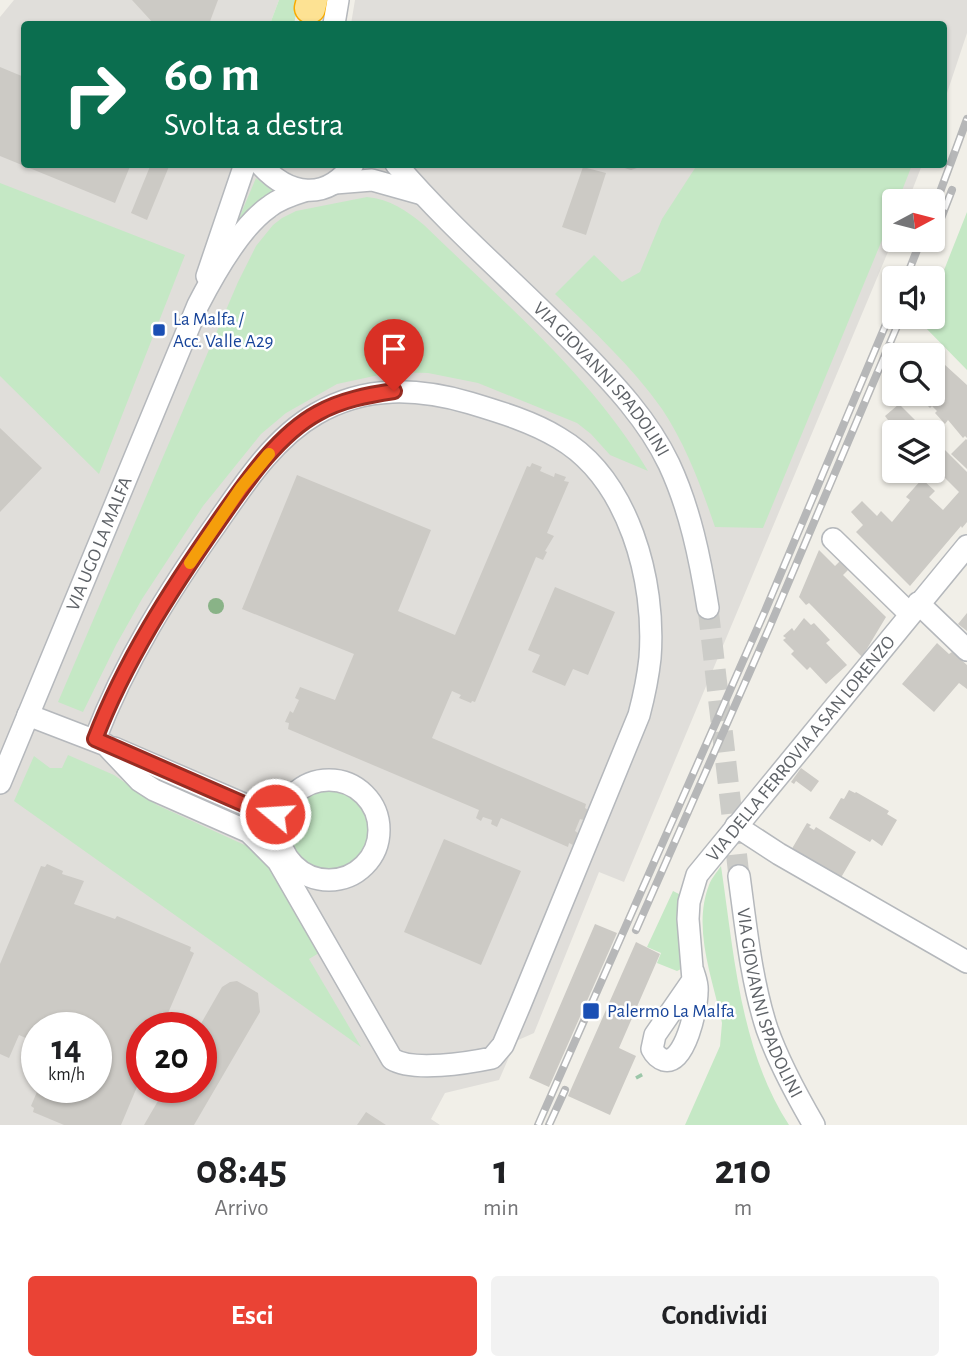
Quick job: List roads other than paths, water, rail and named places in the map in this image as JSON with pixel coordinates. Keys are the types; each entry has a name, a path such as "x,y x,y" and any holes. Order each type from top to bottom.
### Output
{"street":[{"path":"316,6 331,21"},
{"name":"VIA UGO LA MALFA","path":"198,305 215,247 244,168"},
{"path":"264,168 282,184 304,191"},
{"path":"335,184 349,168"},
{"name":"VIA GIOVANNI SPADOLINI","path":"399,168 422,194 562,329 601,370 651,432 668,464 695,536 708,608"},
{"name":"VIA UGO LA MALFA","path":"0,783 198,305 217,269 256,218 284,198 335,184 372,180 422,194"},
{"path":"394,391 422,392 487,408 559,438 597,470 617,496 635,539 641,562 650,621 650,655 646,684 639,715 622,760 498,1054 485,1059 414,1066 392,1059 278,861 249,832 153,790 100,742 107,707 167,597 241,488 272,451 316,414 366,395 394,391"},
{"path":"833,539 967,650"},
{"name":"VIA DELLA FERROVIA A SAN LORENZO","path":"693,971 688,919 693,886 702,867 967,546"},
{"path":"29,715 100,742 262,812 281,813"},
{"path":"288,877 300,886 324,883 344,878 357,872 374,851 379,824 374,810 367,797 355,787 341,781 327,779 312,782 293,795 281,813 278,828 285,855 294,866 324,883"},
{"path":"736,826 779,854 967,962"},
{"name":"VIA GIOVANNI SPADOLINI","path":"739,876 755,984 767,1028 782,1067 814,1125"},
{"path":"307,911 306,901 310,892 324,883"}],"tunnel":[{"path":"708,608 739,876"}],"railway":[{"path":"941,189 967,119"},
{"path":"945,208 952,190"},
{"path":"911,266 916,252"},
{"path":"538,1125 765,611 884,329"},
{"path":"636,930 770,626 896,329"},
{"path":"549,1125 565,1090"}],"place":[{"name":"La Malfa / Acc. Valle A29","path":"159,330"},
{"name":"Palermo La Malfa","path":"591,1011"}]}
